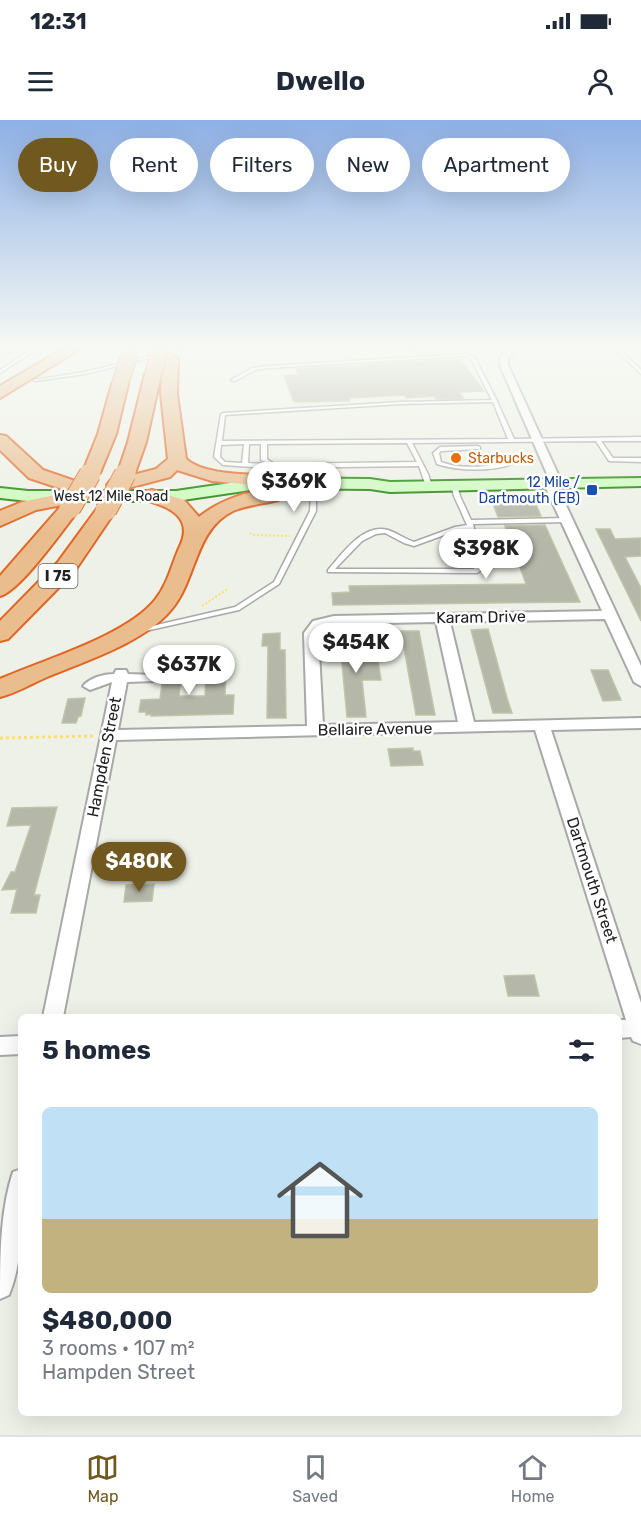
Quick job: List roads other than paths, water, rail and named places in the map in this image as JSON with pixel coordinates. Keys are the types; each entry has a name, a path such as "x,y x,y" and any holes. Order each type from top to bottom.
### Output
{"highway":[{"name":"I 75","path":"0,589 32,555 93,469 107,434 113,410"},
{"name":"I 75","path":"0,634 66,567 106,510 123,477 142,410"},
{"path":"171,410 178,460 187,470 201,474 262,478 290,483"},
{"path":"0,446 36,474 74,496"},
{"path":"123,477 163,473 178,460"},
{"path":"0,520 17,510 74,496"},
{"path":"152,496 176,504 189,513 193,520 194,538"},
{"path":"0,689 123,634 152,616 165,605 173,594 194,538 212,516 221,509 234,504 271,496"}],"main road":[{"name":"West 12 Mile Road","path":"74,496 123,477 271,496 372,492 390,487"},
{"name":"West 12 Mile Road","path":"0,491 74,496 152,496 195,495 242,485 290,483 370,484 390,487 641,482"}],"street":[{"path":"524,410 567,520 641,682"},
{"name":"Karam Drive","path":"315,731 311,633 314,626 334,620 610,615"},
{"path":"442,618 467,727"},
{"path":"90,686 107,678 120,676 150,678"},
{"name":"Hampden Street","path":"54,1014 102,736 120,676"},
{"name":"Bellaire Avenue","path":"102,736 641,723"},
{"name":"Dartmouth Street","path":"542,726 635,1030"},
{"path":"0,1046 18,1045"},
{"path":"0,1286 18,1195"}],"lane":[{"path":"281,410 223,414 217,458 220,462 279,466 420,464"},
{"path":"499,410 512,441"},
{"path":"220,443 641,439"},
{"path":"598,440 611,460 641,460"},
{"path":"476,441 478,449 445,448 436,453 442,465 503,466 511,463"},
{"path":"245,463 248,442"},
{"path":"409,442 425,471 429,486"},
{"path":"264,443 264,460 279,466"},
{"path":"454,485 455,495 470,525 477,571 330,571 358,541 375,532 384,531 414,544 470,525 567,520"},
{"path":"123,634 237,609 277,583 313,512 313,495"}],"place":[{"name":"Starbucks","path":"456,458"},
{"name":"12 Mile / Dartmouth (EB)","path":"592,490"}]}
